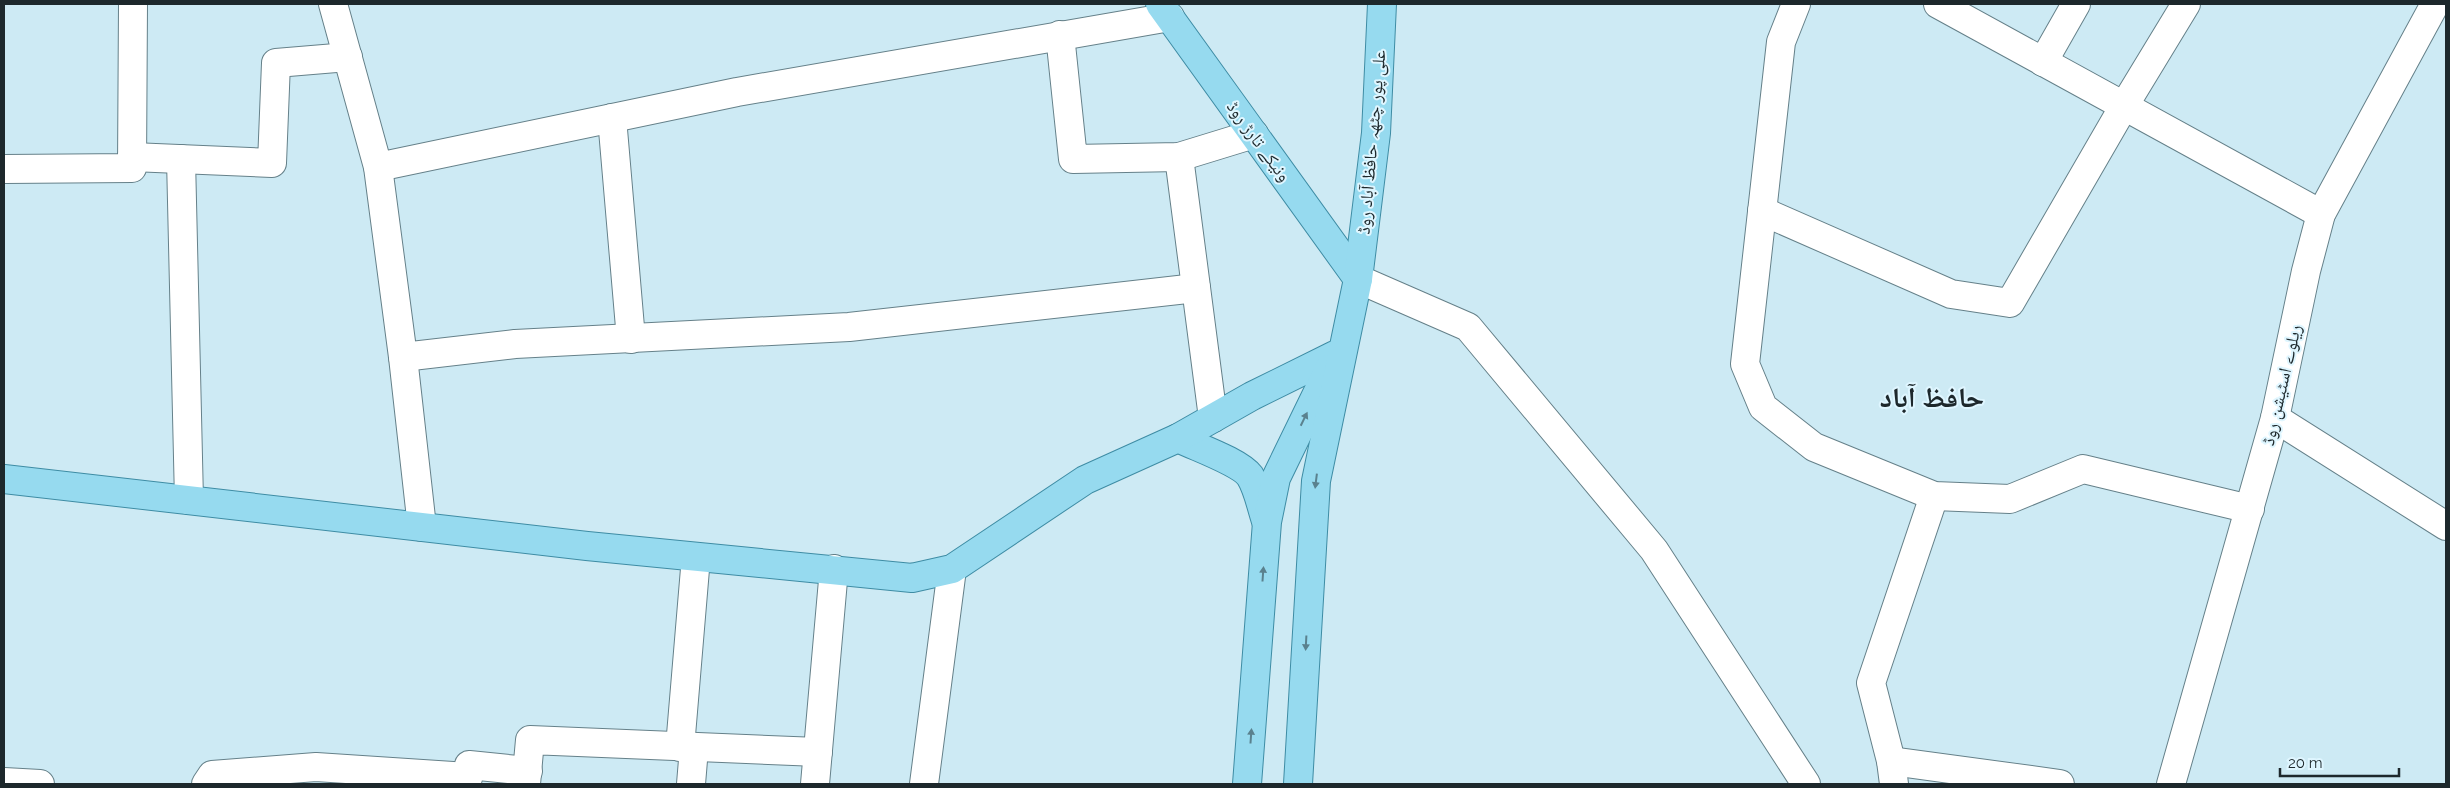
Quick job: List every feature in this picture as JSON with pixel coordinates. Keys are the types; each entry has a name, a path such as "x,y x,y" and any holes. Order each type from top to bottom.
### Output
{"main road":[{"name":"علی پور چٹھہ حافظ آباد روڈ","path":"1358,279 1376,134 1382,4"},
{"name":"ونیکے تارڑ روڈ","path":"1165,11 1358,279"},
{"path":"1247,784 1267,522 1276,478 1335,355 1358,279"},
{"path":"1298,784 1316,481 1358,279"},
{"path":"4,479 696,557 912,578 952,569 1085,480 1178,438 1252,396 1335,355"},
{"path":"1178,438 1214,455 1232,461 1249,475 1267,522"}],"street":[{"path":"4,169 132,168 133,4"},
{"path":"333,4 378,167 403,357 422,527"},
{"path":"1796,4 1781,42 1745,364 1763,406 1814,448 1934,496 2010,499 2083,468 2250,510"},
{"path":"1938,4 2321,214"},
{"path":"2043,62 2076,4"},
{"path":"1762,211 1951,294 2010,303 2124,106 2186,4"},
{"name":"ریلوے اسٹیشن روڈ","path":"2171,784 2275,418 2306,271 2321,214 2435,4"},
{"path":"378,167 737,92 1060,35 1165,11"},
{"path":"1060,35 1073,158 1179,157 1254,134"},
{"path":"132,157 272,162 276,63 348,57"},
{"path":"612,118 631,339"},
{"path":"1179,157 1213,418"},
{"path":"181,159 189,500"},
{"path":"1358,279 1468,327 1654,550 1806,784"},
{"path":"403,357 515,344 849,327 1196,288"},
{"path":"2275,418 2446,526"},
{"path":"1934,496 1871,683 1892,772 2060,784"},
{"path":"691,784 687,747 696,557"},
{"path":"924,784 952,569"},
{"path":"815,784 834,570"},
{"path":"206,784 212,775 316,767 467,781 469,765 527,778 530,740 818,752"},
{"path":"4,782 40,784"}],"district":[{"name":"حافظ آباد","path":"1932,397"}]}
